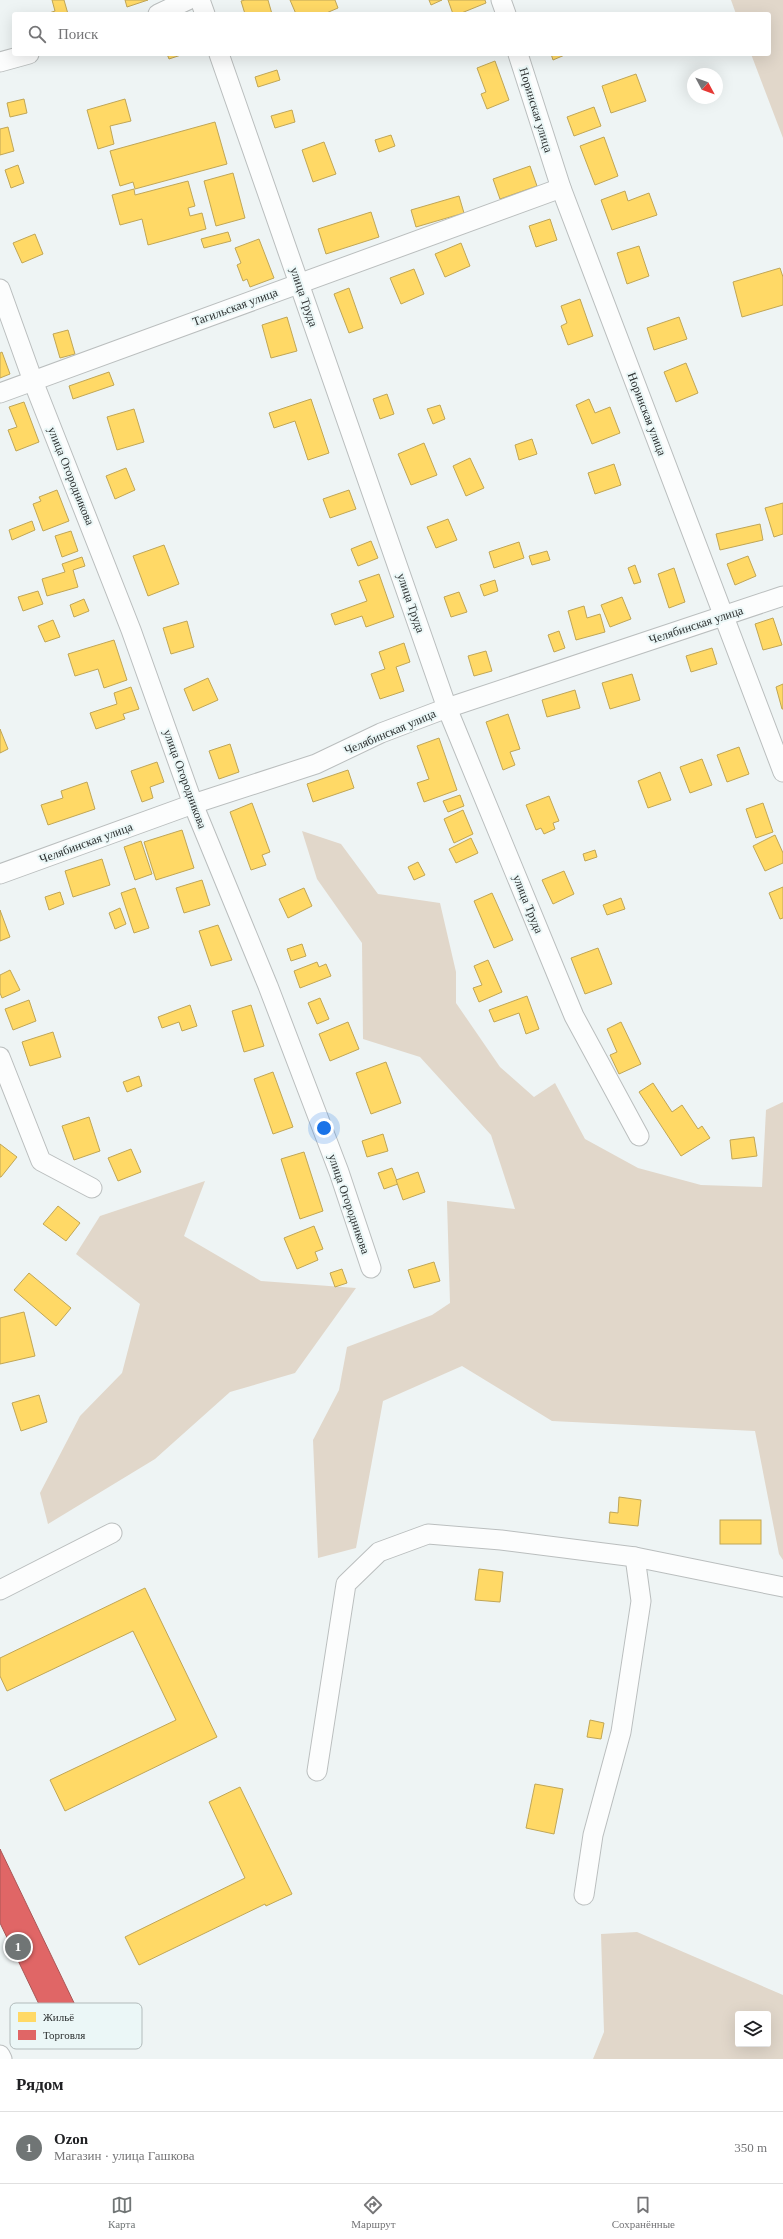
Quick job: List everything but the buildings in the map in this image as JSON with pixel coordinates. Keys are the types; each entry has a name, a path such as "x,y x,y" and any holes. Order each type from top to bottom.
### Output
{"street":[{"path":"162,12 188,0"},
{"path":"200,0 204,12"},
{"path":"502,0 505,12"},
{"path":"0,62 22,56"},
{"name":"улица Труда","path":"220,56 447,708 574,1016 639,1136"},
{"name":"Норинская улица","path":"519,56 561,188 783,772"},
{"name":"Тагильская улица","path":"0,393 561,188"},
{"name":"улица Огородникова","path":"0,290 33,382 131,630 193,804 271,993 339,1172 371,1268"},
{"name":"Челябинская улица","path":"0,874 193,804 316,764 381,733 447,708 783,596"},
{"path":"0,1057 41,1161 92,1188"},
{"path":"0,1590 112,1533"},
{"path":"317,1771 346,1584 379,1552 428,1534 501,1540 635,1557 783,1587"},
{"path":"584,1895 593,1835 621,1732 640,1609 641,1601 635,1557"},
{"path":"0,2055 2,2059"}],"shaded area":[{"path":"731,0 783,0 783,138 752,56 771,56 771,12 735,12"},
{"path":"302,831 341,844 378,894 440,903 456,972 456,1003 500,1067 534,1097 555,1083 585,1139 638,1168 701,1185 762,1187 766,1110 783,1102 783,1560 779,1554 755,1431 552,1421 462,1366 383,1401 356,1548 318,1558 313,1440 339,1390 347,1347 432,1315 450,1303 447,1201 515,1209 491,1135 420,1057 363,1039 362,943 317,879"},
{"path":"205,1181 184,1236 261,1281 356,1288 295,1373 230,1392 155,1459 48,1524 40,1493 80,1416 122,1373 140,1304 76,1254 100,1216"},
{"path":"637,1932 783,1995 783,2059 593,2059 604,2032 601,1934"}],"place":[{"name":"Ozon","path":"18,1947"}]}
